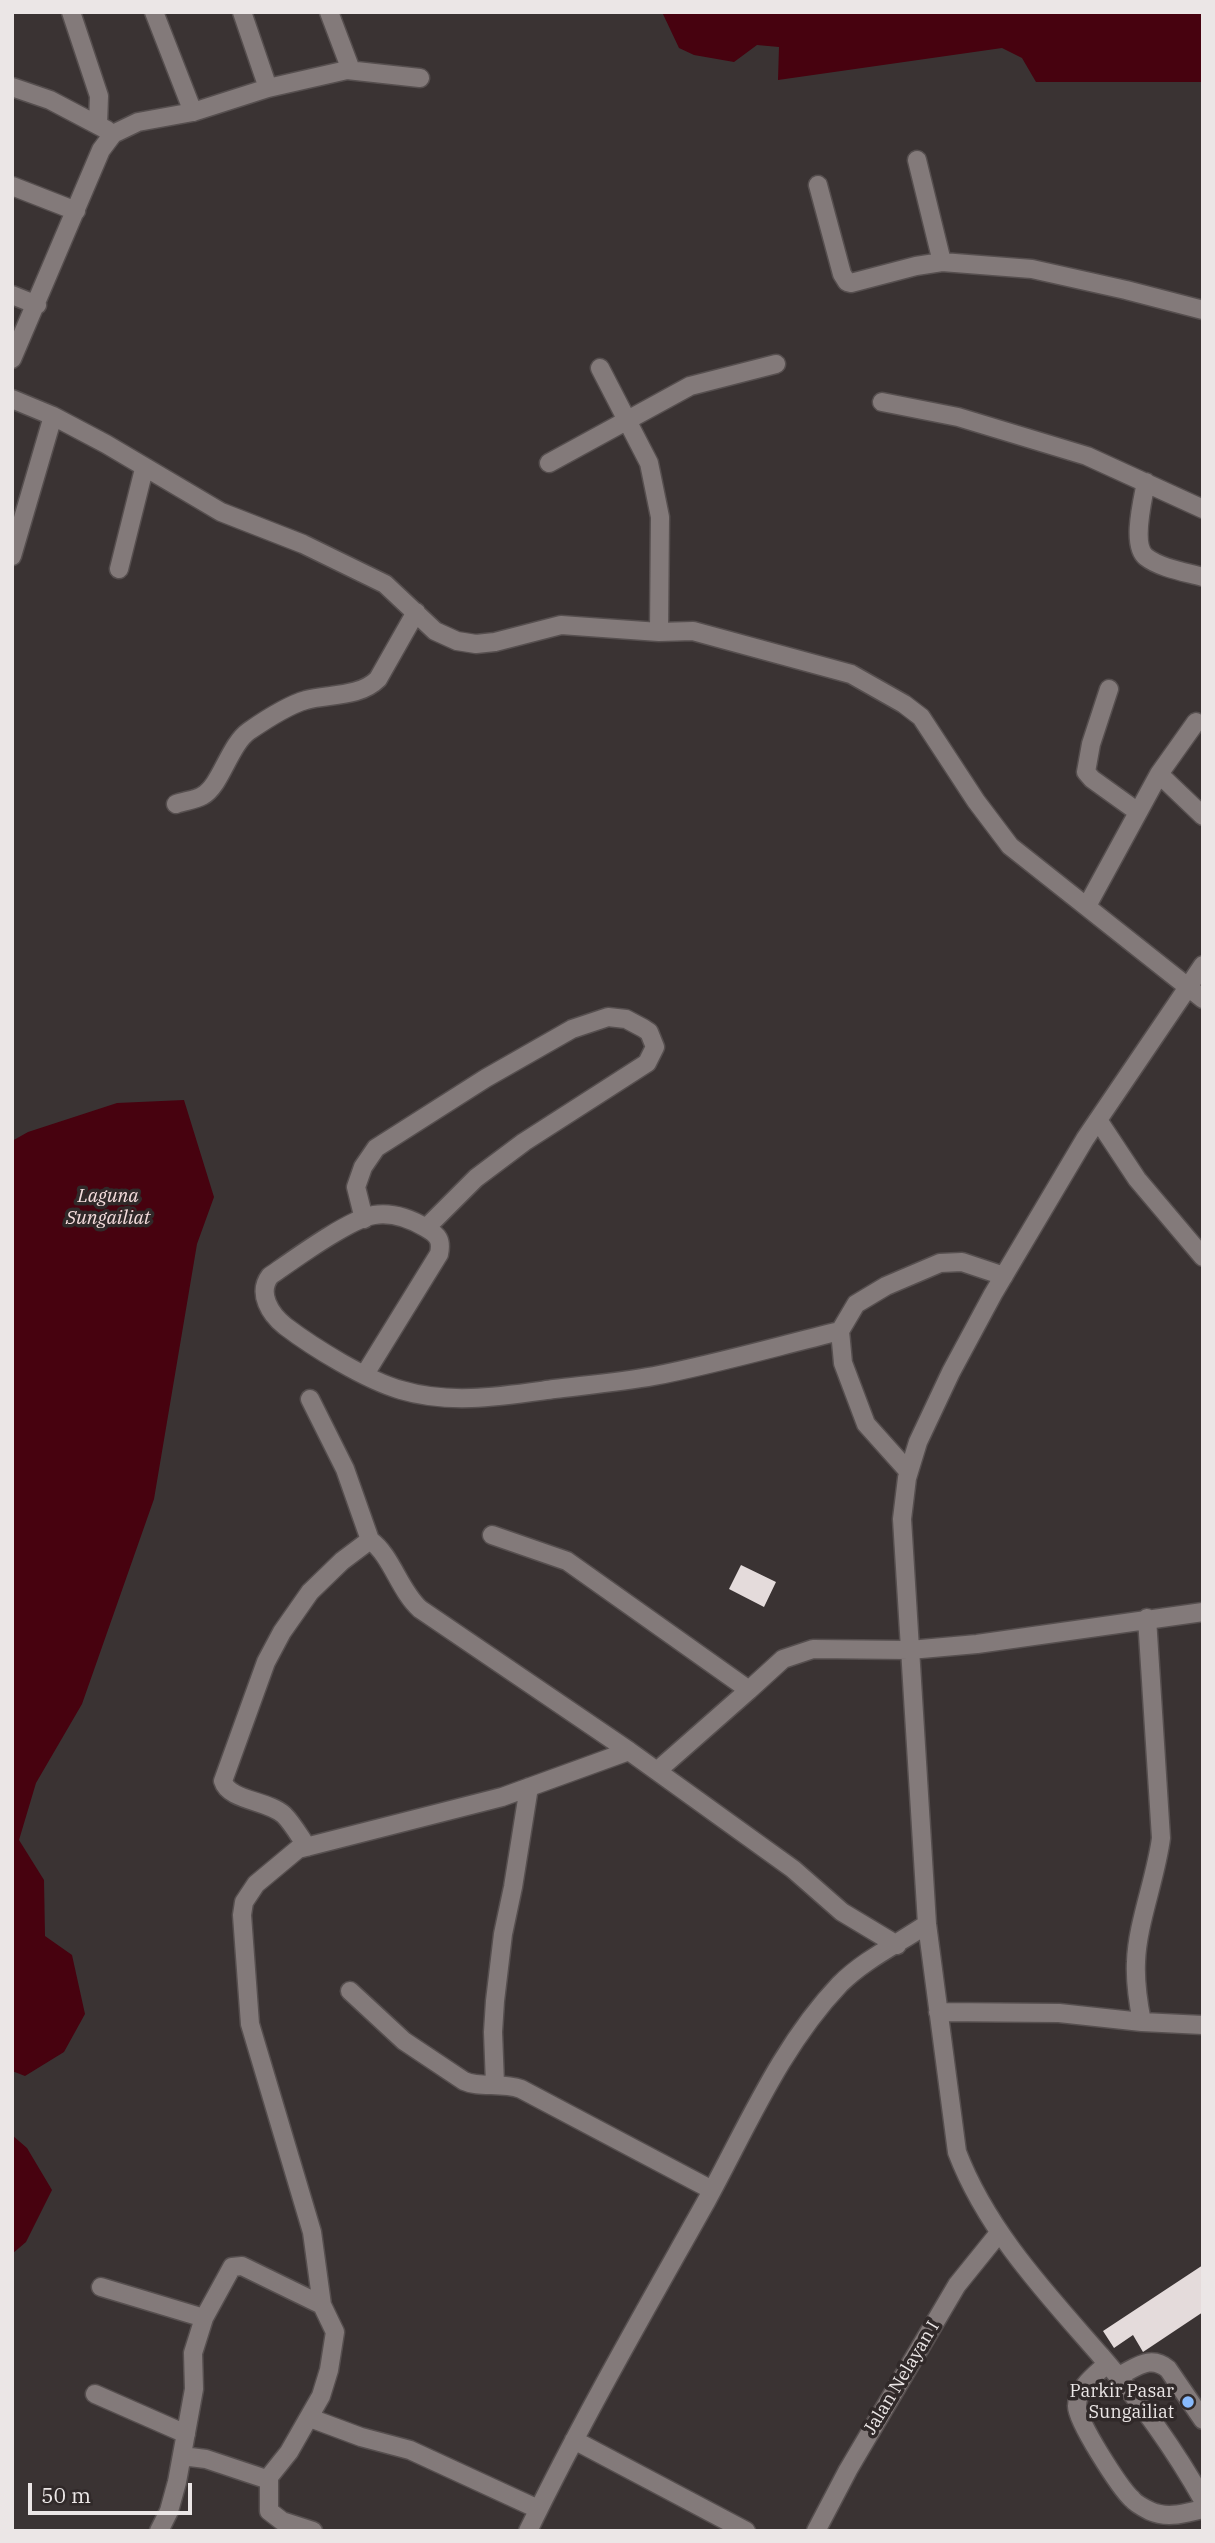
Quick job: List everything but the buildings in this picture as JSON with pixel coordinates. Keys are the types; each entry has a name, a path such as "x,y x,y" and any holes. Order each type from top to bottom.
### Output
{"street":[{"path":"12,359 101,150 105,129 99,96 71,12"},
{"path":"153,12 193,112"},
{"path":"242,12 268,88"},
{"path":"329,12 351,70"},
{"path":"12,87 50,100 105,129 193,112 268,88 351,70 420,78"},
{"path":"917,160 942,262"},
{"path":"818,185 842,274 847,282 855,283 916,266 942,262 1032,269 1203,310"},
{"path":"12,187 76,211"},
{"path":"12,295 37,305"},
{"path":"550,463 690,386 776,363"},
{"path":"600,368 649,463 660,517 659,632"},
{"path":"12,399 53,416 106,444 220,512 303,544 385,584 435,631 457,641 476,644 495,642 561,625 659,632 693,631 851,674 905,704 921,717 1001,837 1203,999"},
{"path":"882,402 971,421 1087,456 1203,509"},
{"path":"12,556 53,416"},
{"path":"119,569 144,469"},
{"path":"1146,482 1138,536 1139,547 1145,556 1161,564 1203,577"},
{"path":"176,804 202,796 210,789 242,737 250,730 297,703 371,686 378,679 416,612"},
{"path":"1109,689 1091,744 1086,772 1138,812"},
{"path":"1087,906 1159,774 1196,722"},
{"path":"1159,774 1203,816"},
{"path":"1201,2492 1112,2370 999,2233 970,2185 957,2152 927,1924 902,1519 909,1472 918,1442 951,1373 1004,1276 1092,1129 1203,965"},
{"path":"363,1219 356,1187 363,1167 376,1148 486,1078 572,1030 608,1017 626,1019 649,1032 654,1048 647,1063 524,1142 475,1178 426,1227"},
{"path":"1092,1129 1203,1257"},
{"path":"365,1374 439,1254 440,1240 426,1227 402,1216 374,1215 349,1224 277,1271 267,1280 266,1304 283,1324 326,1353 365,1374 401,1390 452,1398 483,1399 654,1376 840,1331"},
{"path":"909,1472 866,1424 843,1363 840,1331 856,1304 886,1286 940,1263 962,1262 1004,1276"},
{"path":"310,1399 345,1469 370,1540 379,1548 403,1589 420,1609 657,1771 793,1869 842,1912 897,1945"},
{"path":"492,1535 567,1561 750,1690"},
{"path":"302,1848 283,1814 269,1806 230,1793 223,1781 266,1662 282,1632 310,1592 362,1544 370,1540"},
{"path":"657,1771 783,1659 813,1650 909,1650 977,1644 1203,1612"},
{"path":"1142,2022 1137,1997 1136,1960 1161,1838 1147,1618"},
{"path":"313,2531 282,2521 269,2511 269,2477 289,2452 321,2396 329,2370 335,2332 322,2305 312,2232 250,2024 242,1915 244,1902 256,1884 302,1848 424,1819 529,1787 629,1751"},
{"path":"495,2084 493,2032 503,1934 529,1787"},
{"path":"528,2531 574,2440 784,2054 841,1983 880,1951 897,1945 927,1924"},
{"path":"351,1991 415,2050 470,2084 495,2084 521,2089 712,2190"},
{"path":"938,2012 1059,2013 1203,2025"},
{"name":"Jalan Nelayan I","path":"816,2531 848,2470 974,2262 999,2233"},
{"path":"159,2531 172,2501 182,2456 194,2389 193,2353 204,2318 232,2267 238,2265 322,2305"},
{"path":"102,2287 204,2318"},
{"path":"1203,2420 1168,2369 1161,2363 1152,2361 1112,2370 1083,2386 1076,2405 1079,2419 1132,2500 1152,2512 1172,2516 1203,2509"},
{"path":"95,2394 186,2434"},
{"path":"310,2418 361,2437 410,2450 538,2510"},
{"path":"574,2440 746,2531"},
{"path":"182,2456 206,2459 263,2478 269,2477"}],"water":[{"path":"662,12 1203,12 1203,82 1036,82 1022,58 1002,48 778,80 779,47 757,45 734,62 694,55 679,48"},
{"name":"Laguna Sungailiat","path":"184,1100 214,1197 197,1244 154,1499 82,1704 36,1783 19,1840 44,1880 45,1936 72,1955 85,2014 64,2052 25,2076 12,2071 12,1141 28,1132 117,1103"},
{"path":"12,2135 27,2148 52,2190 26,2242 12,2254"}],"place":[{"name":"Parkir Pasar Sungailiat","path":"1188,2402"}]}
